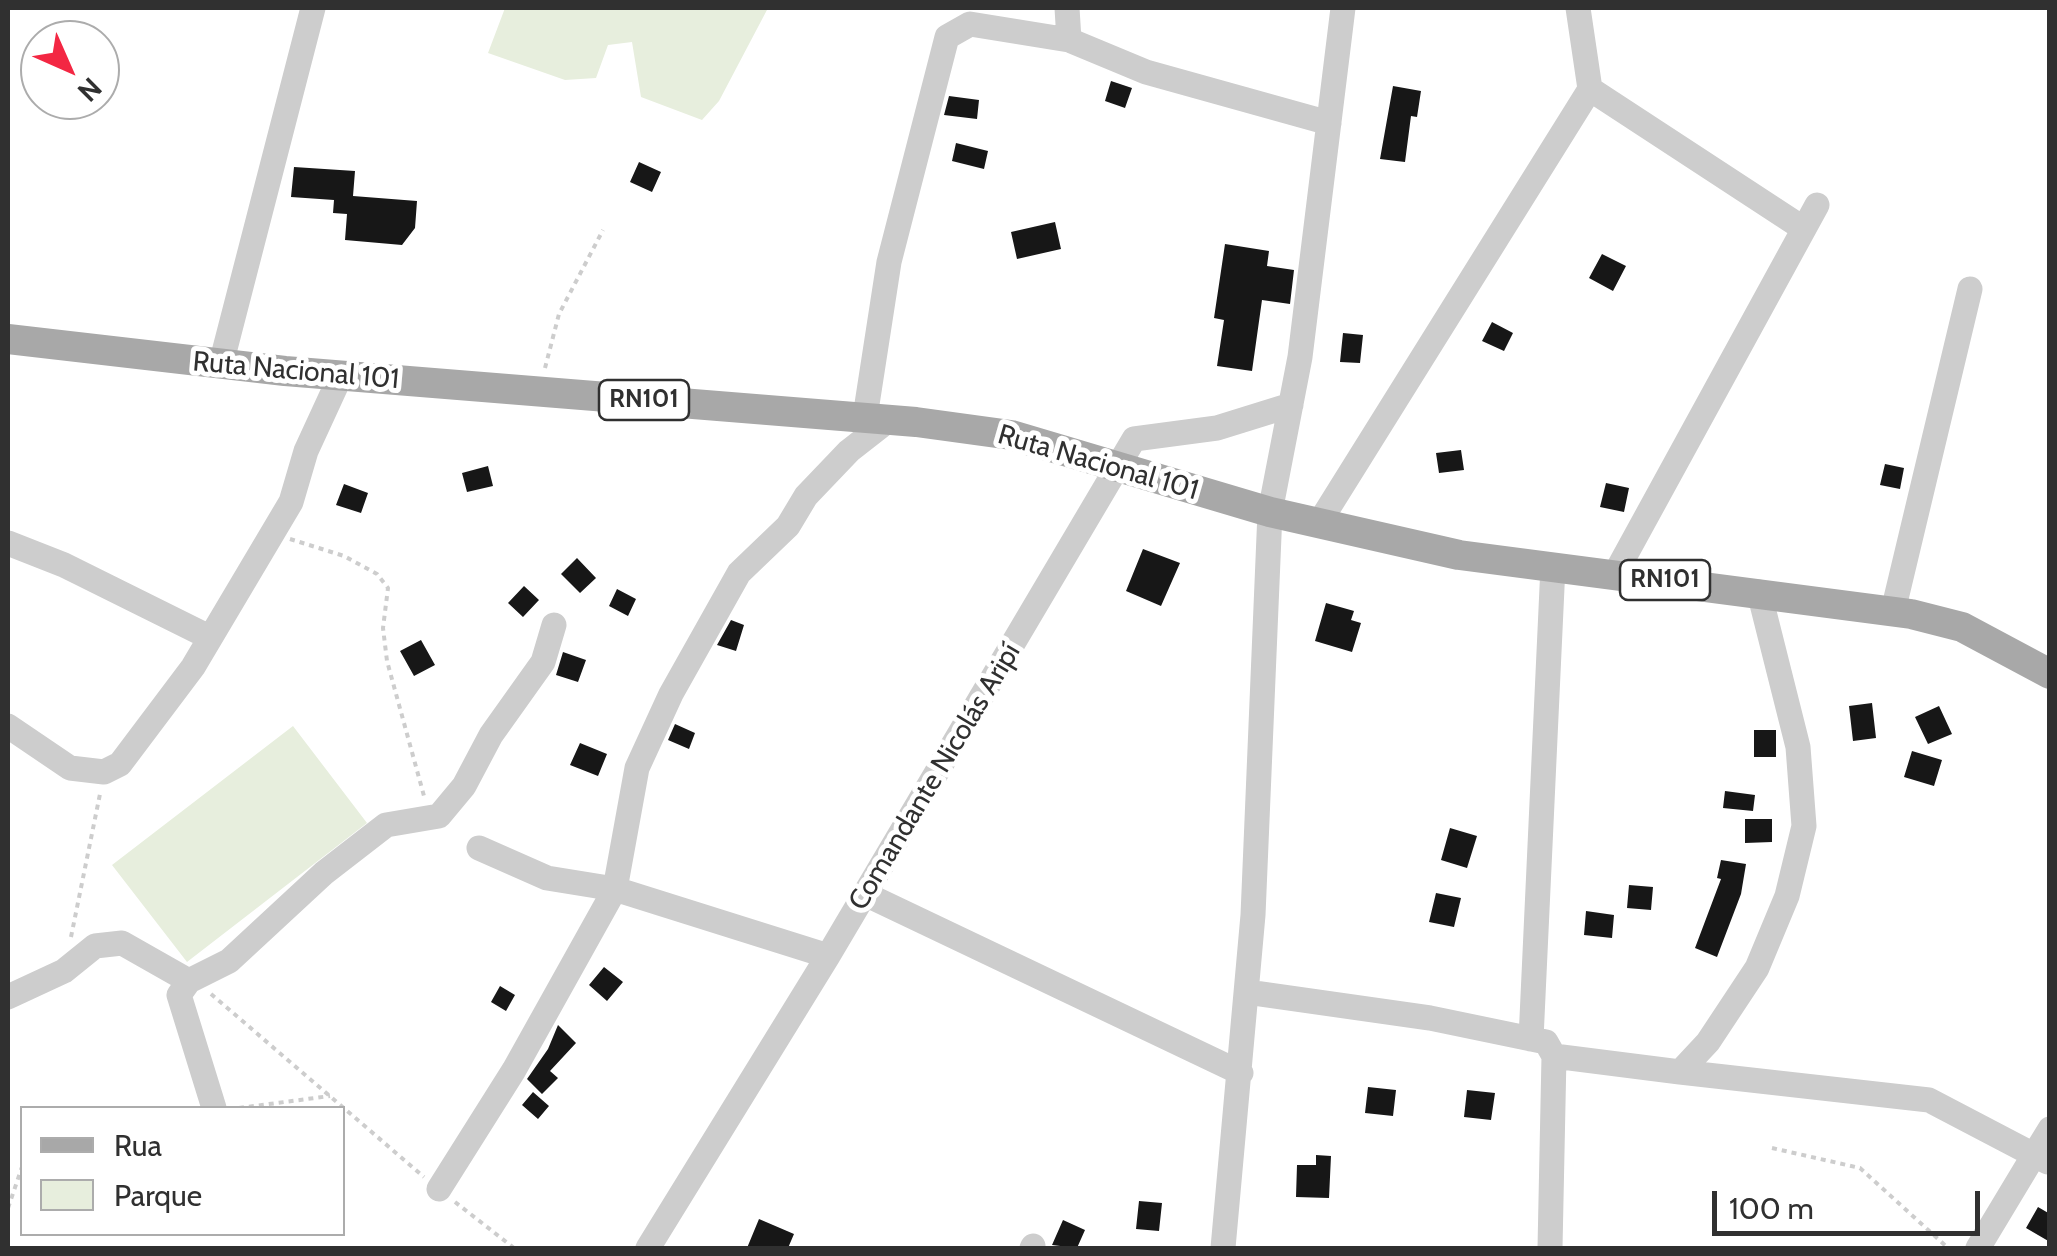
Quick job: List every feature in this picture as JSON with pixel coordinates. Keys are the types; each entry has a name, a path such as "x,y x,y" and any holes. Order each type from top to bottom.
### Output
{"main road":[{"name":"Ruta Nacional 101","path":"8,339 221,364 877,418 1011,435 1270,512 1460,555 1893,611 1962,627 2050,674"}],"street":[{"path":"221,364 312,8"},
{"path":"1067,8 1069,40"},
{"path":"1224,1248 1247,992 1267,658 1270,512 1290,406 1343,8"},
{"path":"1319,523 1590,89 1578,8"},
{"path":"439,1190 514,1070 615,890 637,768 672,694 739,573 788,526 806,496 877,418 889,262 947,37 970,24 1069,40 1146,72 1329,123"},
{"path":"1590,89 1804,229"},
{"path":"1615,574 1817,205"},
{"path":"1893,611 1970,289"},
{"path":"8,726 70,768 104,772 120,764 156,720 291,502 306,450 341,375"},
{"name":"Comandante Nicolás Aripí","path":"648,1248 828,956 1134,439 1217,428 1290,406"},
{"path":"8,543 64,565 210,637"},
{"path":"1531,1039 1553,566"},
{"path":"1680,1072 1708,1042 1757,968 1787,896 1804,826 1798,747 1759,592"},
{"path":"213,1106 200,1074 179,995 229,960 324,873 386,825 439,816 464,786 492,735 543,662 554,625"},
{"path":"480,848 547,878 615,890 828,956"},
{"path":"865,894 1241,1073"},
{"path":"8,998 64,971 95,946 122,943 197,985"},
{"path":"1247,992 1430,1018 1546,1042 1554,1056 1550,1248"},
{"path":"1554,1056 1929,1100 2042,1159"},
{"path":"1978,1248 2042,1159 2050,1128"}],"path":[{"path":"538,392 559,314 603,230"},
{"path":"272,532 344,556 376,574 388,588 383,628 387,660 420,789 439,816"},
{"path":"64,971 104,772"},
{"path":"197,985 342,1106"},
{"path":"254,1106 330,1096"},
{"path":"345,1109 514,1248"},
{"path":"1772,1148 1860,1168 1948,1248"},
{"path":"8,1208 20,1173"}],"green space":[{"path":"505,8 768,8 719,101 702,120 641,97 632,42 608,45 596,78 565,80 488,53"},
{"path":"293,726 367,823 187,962 112,865"}],"building":[{"path":"1111,81 1132,88 1125,108 1105,101"},
{"path":"1393,86 1421,91 1417,117 1411,116 1405,162 1380,159"},
{"path":"949,96 979,100 977,119 944,115"},
{"path":"956,143 988,151 984,169 952,161"},
{"path":"639,162 661,172 652,192 630,182"},
{"path":"294,167 355,171 353,196 417,201 415,228 402,245 345,240 347,214 333,213 334,200 291,197"},
{"path":"1055,222 1061,249 1017,259 1011,232"},
{"path":"1225,244 1269,251 1267,266 1294,270 1290,304 1262,300 1252,371 1217,366 1224,320 1214,318"},
{"path":"1602,254 1626,266 1613,291 1589,278"},
{"path":"1492,322 1513,333 1504,351 1482,341"},
{"path":"1343,333 1363,335 1360,363 1340,362"},
{"path":"1461,450 1464,470 1439,473 1436,453"},
{"path":"1885,464 1904,468 1900,489 1880,485"},
{"path":"488,466 493,486 467,492 462,473"},
{"path":"1606,483 1629,488 1624,512 1600,507"},
{"path":"344,484 368,493 361,513 336,505"},
{"path":"1143,549 1180,563 1161,606 1126,591"},
{"path":"577,558 596,578 580,593 561,574"},
{"path":"524,586 539,600 523,617 508,603"},
{"path":"617,589 636,599 628,616 609,606"},
{"path":"1326,603 1354,611 1351,620 1361,623 1352,652 1315,641"},
{"path":"731,620 744,625 736,651 717,645"},
{"path":"421,640 435,665 414,676 400,651"},
{"path":"563,652 586,660 578,682 556,675"},
{"path":"1872,703 1876,738 1853,741 1849,706"},
{"path":"1939,706 1952,734 1928,744 1915,717"},
{"path":"675,724 695,733 689,749 668,740"},
{"path":"1754,730 1776,730 1776,757 1754,757"},
{"path":"580,743 607,754 598,776 570,765"},
{"path":"1912,751 1942,760 1934,786 1904,777"},
{"path":"1725,791 1755,795 1753,811 1723,808"},
{"path":"1745,819 1772,819 1772,842 1745,843"},
{"path":"1450,828 1477,836 1467,868 1441,860"},
{"path":"1721,860 1746,864 1741,894 1717,957 1695,948 1721,879 1717,878"},
{"path":"1629,885 1653,887 1651,910 1627,908"},
{"path":"1436,893 1461,898 1454,927 1429,922"},
{"path":"1586,911 1614,915 1612,938 1584,935"},
{"path":"604,967 623,982 607,1001 589,985"},
{"path":"500,986 515,995 506,1011 491,1002"},
{"path":"558,1025 576,1043 550,1071 558,1078 542,1094 527,1079 548,1049"},
{"path":"1368,1087 1396,1090 1393,1116 1365,1113"},
{"path":"1467,1090 1495,1093 1491,1120 1464,1117"},
{"path":"533,1092 549,1106 538,1119 522,1105"},
{"path":"1316,1155 1331,1156 1329,1198 1296,1197 1297,1165 1316,1165"},
{"path":"1139,1201 1162,1203 1159,1231 1136,1229"},
{"path":"2038,1207 2050,1214 2050,1242 2026,1228"},
{"path":"759,1219 794,1234 788,1248 747,1248"},
{"path":"1063,1220 1085,1230 1077,1248 1052,1245"}]}
